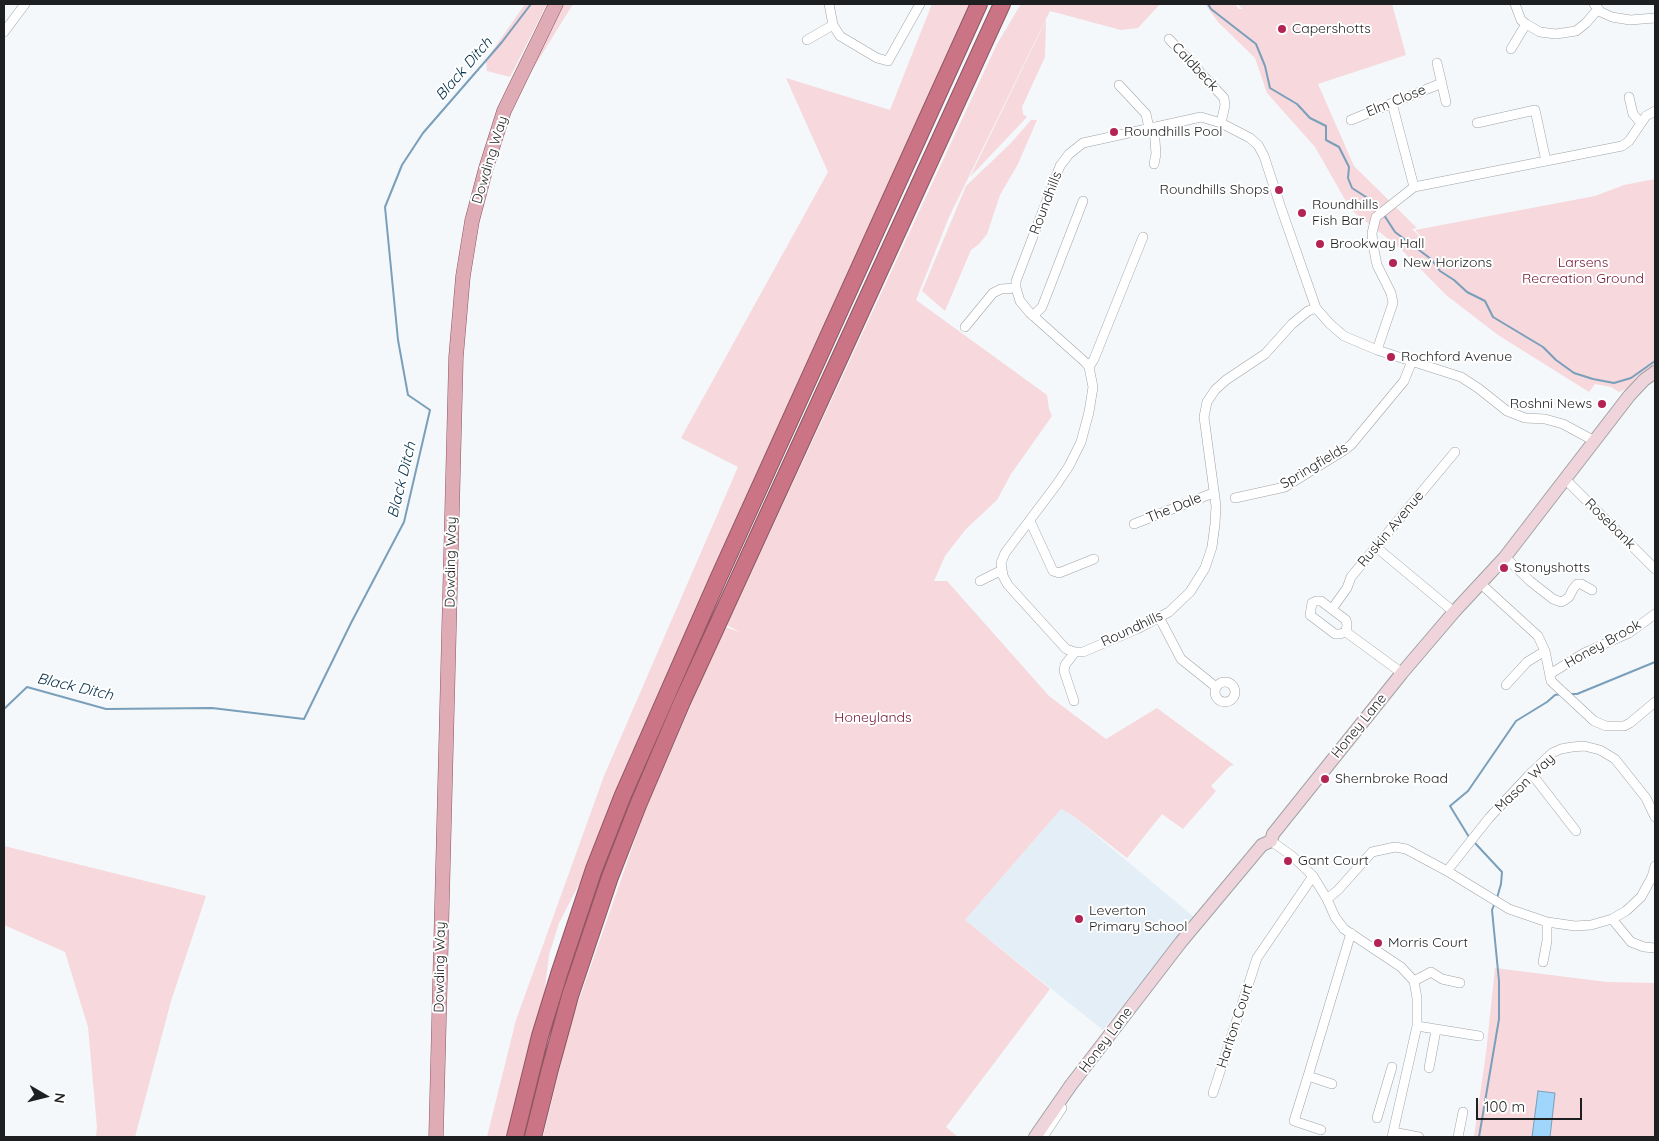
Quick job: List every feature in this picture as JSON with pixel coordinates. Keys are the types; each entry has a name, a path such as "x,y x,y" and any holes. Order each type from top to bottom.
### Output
{"highway":[{"path":"515,1137 540,1036 560,970 594,869 624,795 718,579 979,4"},
{"path":"533,1137 559,1033 578,969 610,877 638,805 745,564 1002,4"}],"main road":[{"name":"Dowding Way","path":"436,1137 456,357 463,276 472,222 486,168 504,112 556,4"}],"street":[{"path":"4,32 25,4"},
{"path":"829,4 834,25 840,36 877,58 888,61 920,4"},
{"path":"1515,4 1521,20 1526,24 1540,32 1556,34 1576,31 1586,23 1596,6 1612,17 1630,20 1655,18"},
{"path":"1511,49 1526,24"},
{"path":"807,40 834,25"},
{"name":"Caldbeck","path":"1169,39 1224,98 1225,105 1221,123"},
{"name":"Elm Close","path":"1437,63 1446,102"},
{"name":"Elm Close","path":"1351,120 1442,83"},
{"path":"1119,84 1146,114 1152,127 1156,154 1154,164"},
{"path":"1629,96 1633,114 1641,124"},
{"path":"1392,103 1414,187"},
{"path":"1477,124 1535,110 1546,161"},
{"path":"1377,350 1393,303 1377,265 1373,245 1372,232 1376,217 1414,187 1622,146 1629,141 1646,116 1655,112"},
{"name":"Roundhills","path":"1016,288 1016,281 1053,181 1060,166 1069,154 1083,143 1201,117 1221,123 1250,138 1258,145 1264,156 1316,308 1344,336 1377,350 1461,377 1507,411 1525,418 1545,419 1563,424 1593,442"},
{"path":"1033,316 1042,307 1083,201"},
{"path":"1089,367 1094,359 1143,238"},
{"path":"965,326 993,294 1001,288 1016,288 1020,301 1033,316 1089,367 1093,387 1081,442 1057,484 1005,553 1001,563 1003,576 1008,585 1066,648 1075,652 1065,665 1064,670 1074,701"},
{"name":"Roundhills","path":"1075,652 1083,652 1137,629 1169,612 1190,592 1205,568 1212,547 1215,527 1216,506 1204,417 1208,402 1215,390 1226,380 1265,354 1292,324 1308,311 1316,308"},
{"name":"Springfields","path":"1235,498 1285,488 1343,451 1404,381 1412,361"},
{"name":"Honey Lane","path":"1035,1137 1071,1085 1181,942 1262,845 1270,841 1273,834 1402,673 1505,556 1629,396 1644,380 1655,372"},
{"name":"Ruskin Avenue","path":"1332,609 1347,588 1351,577 1455,452"},
{"name":"Rosebank","path":"1565,479 1655,569"},
{"name":"The Dale","path":"1134,524 1213,493"},
{"path":"1030,521 1053,571 1059,573 1094,558"},
{"path":"1376,547 1454,612"},
{"path":"1505,556 1530,581 1553,599 1561,602 1570,597 1577,584 1592,590"},
{"path":"980,581 1002,570"},
{"path":"1481,584 1538,636 1545,651 1552,681 1594,721 1600,724 1624,726 1655,702"},
{"path":"1321,601 1346,620 1346,632 1335,634 1310,614 1312,603 1321,601"},
{"name":"Honey Brook","path":"1550,674 1584,653 1629,633 1655,614"},
{"path":"1159,617 1181,659 1216,687"},
{"path":"1346,632 1402,673"},
{"path":"1506,685 1527,662 1545,651"},
{"name":"Mason Way","path":"1447,871 1489,818 1531,773 1552,753 1561,749 1584,746 1600,750 1615,759 1646,798 1655,818"},
{"path":"1531,773 1576,830"},
{"path":"1270,841 1292,856 1313,876 1335,917 1344,929 1401,966 1414,981 1417,998 1417,1026 1393,1135 1419,1137"},
{"path":"1327,899 1338,890 1372,852 1395,846 1406,849 1447,871 1509,909 1547,922 1583,926 1612,919 1634,905 1654,877 1655,866"},
{"name":"Harlton Court","path":"1213,1093 1256,958 1313,876"},
{"path":"1612,919 1631,942 1655,948"},
{"path":"1543,962 1547,922"},
{"path":"1320,1130 1294,1121 1351,933"},
{"path":"1414,981 1431,972 1442,979 1460,983"},
{"path":"1417,1026 1479,1036"},
{"path":"1429,1068 1436,1030"},
{"path":"1377,1118 1392,1066"},
{"path":"1308,1076 1332,1084"},
{"name":"Honey Lane","path":"1043,1137 1072,1092 1071,1085"},
{"path":"1387,1085 1404,1088"},
{"path":"1458,1137 1463,1112"}],"shaded area":[{"name":"Leverton Primary School","path":"1061,809 1072,815 1194,917 1103,1030 965,920"}],"green space":[{"path":"525,4 547,4 510,77 487,71 486,60"},
{"path":"564,4 573,4 526,80"},
{"path":"932,4 970,4 827,318 621,781 587,869 559,923 549,955 544,996 510,1137 487,1137 516,1020 604,776 738,467 681,438 828,172 786,78 890,110"},
{"name":"Honeylands","path":"1021,4 1160,4 1138,28 1121,30 1050,11 949,217 916,300 1047,395 1052,416 1011,474 997,500 966,529 945,556 934,581 947,581 1049,696 1106,739 1157,708 1234,765 1230,766 1211,786 1216,791 1183,829 1162,814 1127,858 1072,815 1061,809 965,920 1050,989 946,1127 958,1137 543,1137 571,1023 645,811 725,627 740,632 727,625 997,44"},
{"name":"Larsens Recreation Ground","path":"1205,4 1235,4 1239,9 1242,9 1238,4 1392,4 1406,55 1318,84 1354,166 1417,228 1412,229 1430,246 1415,230 1595,196 1624,185 1655,179 1655,368 1628,388 1619,392 1611,387 1595,384 1589,392 1498,335 1446,295 1400,248 1351,210 1315,147 1267,93 1255,58 1218,22"},
{"path":"1046,20 1045,57 1022,107 1023,114 1027,117 970,177"},
{"path":"1031,120 1037,120 1018,164 1000,195 987,234 971,250 945,311 922,291 966,186 1011,143"},
{"path":"4,846 206,896 171,1001 135,1137 96,1137 97,1127 88,1027 65,952 4,925"},
{"path":"1495,968 1607,982 1655,983 1655,1137 1474,1137 1486,1053"}],"water":[{"path":"1538,1091 1555,1093 1550,1137 1532,1137"}],"waterway":[{"name":"Black Ditch","path":"4,709 27,687 106,709 212,708 304,719 351,623 404,522 430,410 408,395 398,340 385,207 402,165 423,133 502,42 531,4"},
{"path":"1208,4 1211,9 1256,44 1265,66 1270,88 1297,104 1310,118 1326,126 1326,140 1339,147 1349,167 1348,178 1352,188 1366,197 1379,210"},
{"path":"1384,215 1395,232 1431,259 1440,271 1467,292 1485,301 1493,317 1543,347 1556,360 1574,373 1614,383 1631,378 1655,361"},
{"path":"1571,694 1577,694 1655,662"},
{"path":"1469,837 1450,806 1468,791 1516,721 1555,695 1561,694"},
{"path":"1474,842 1502,872 1497,898"},
{"path":"1479,1137 1499,1019 1499,981 1492,910 1494,905"}],"place":[{"name":"Capershotts","path":"1282,29"},
{"name":"Roundhills Pool","path":"1114,132"},
{"name":"Roundhills Shops","path":"1279,190"},
{"name":"Roundhills Fish Bar","path":"1302,213"},
{"name":"Brookway Hall","path":"1320,244"},
{"name":"New Horizons","path":"1393,263"},
{"name":"Rochford Avenue","path":"1391,357"},
{"name":"Roshni News","path":"1602,404"},
{"name":"Stonyshotts","path":"1504,568"},
{"name":"Shernbroke Road","path":"1325,779"},
{"name":"Gant Court","path":"1288,861"},
{"name":"Leverton Primary School","path":"1079,919"},
{"name":"Morris Court","path":"1378,943"}]}
